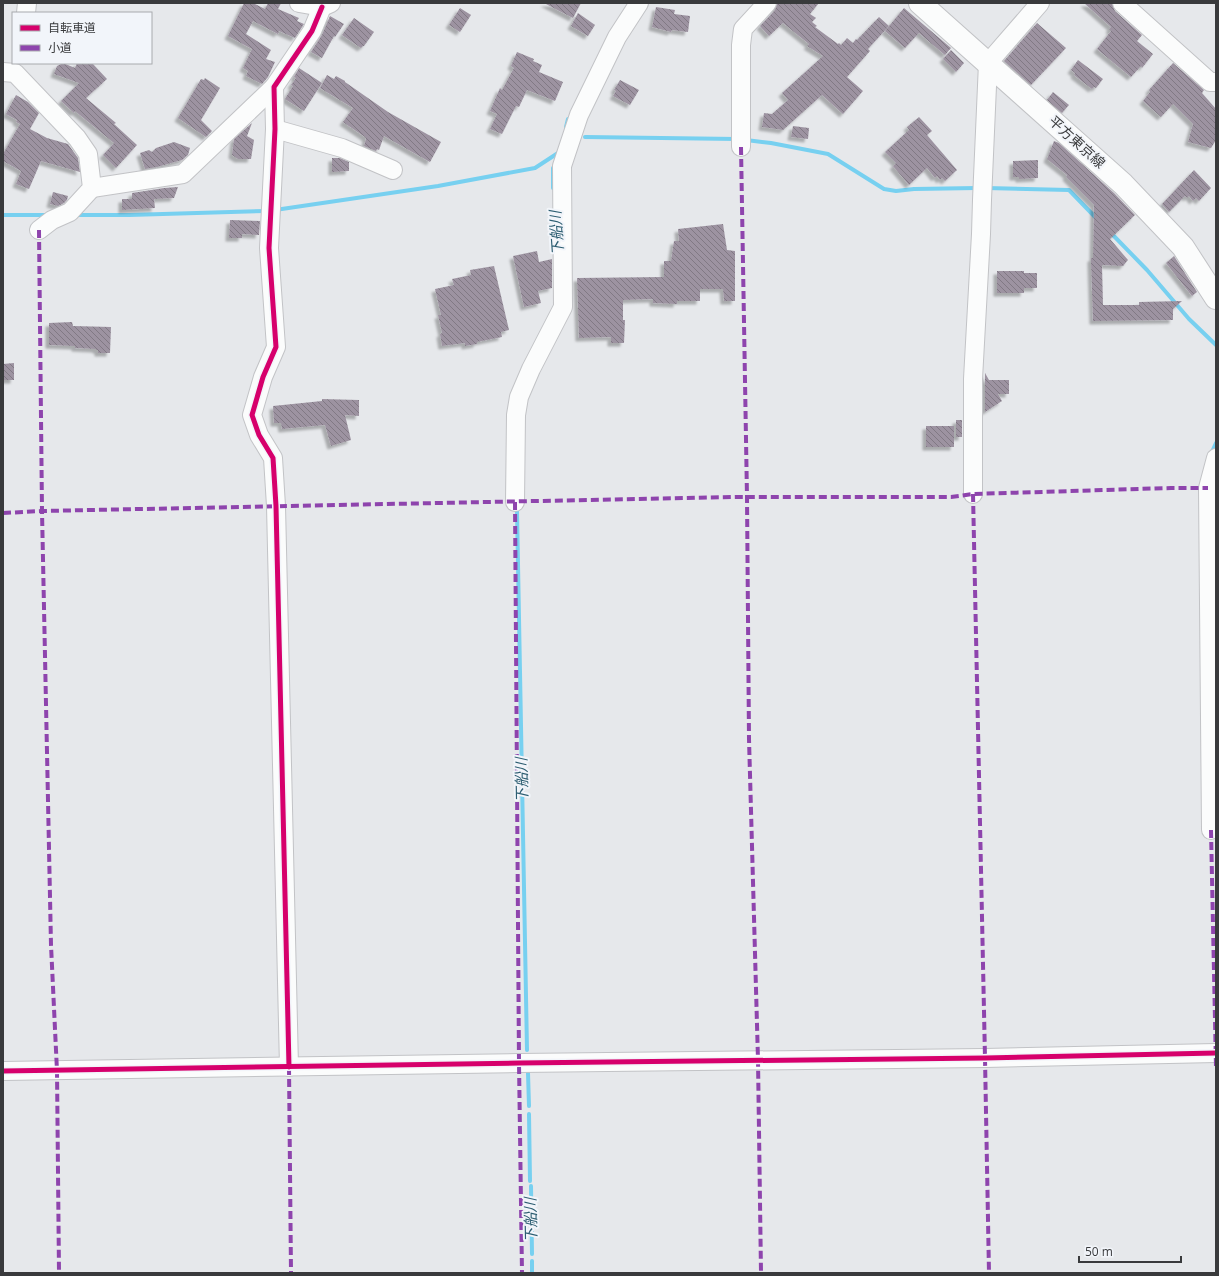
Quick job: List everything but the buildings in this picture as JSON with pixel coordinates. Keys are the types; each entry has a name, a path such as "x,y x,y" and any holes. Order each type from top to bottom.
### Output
{"main road":[{"name":"平方東京線","path":"920,3 1123,184 1183,247 1216,298"}],"street":[{"path":"39,230 52,220 70,212 92,188 183,174 274,87 312,31 327,5 299,3"},
{"path":"515,502 516,414 519,397 531,368 563,307 562,166 579,114 617,37 639,3"},
{"path":"740,147 741,45 743,29 767,3"},
{"path":"973,494 973,379 988,63 1040,3"},
{"path":"1122,3 1210,82 1216,82"},
{"path":"12,69 77,138 88,154 92,188"},
{"path":"274,87 275,129 269,248 276,347 262,377 252,415 259,435 273,458 276,506 289,1067"},
{"path":"275,129 342,148 393,170"},
{"path":"1211,830 1208,488 1216,458"},
{"path":"3,1072 527,1063 1216,1054"}],"waterway":[{"name":"下船川","path":"566,127 568,119"},
{"path":"585,137 737,139"},
{"path":"746,140 771,143 828,154 884,189 896,191 914,189 977,188"},
{"path":"275,210 438,186 535,168 558,153"},
{"name":"下船川","path":"553,168 553,188"},
{"path":"986,188 1069,190 1097,219"},
{"path":"75,215 266,211"},
{"path":"3,215 48,215"},
{"path":"1110,232 1147,270 1189,319 1216,345"},
{"path":"1211,454 1216,443"},
{"name":"下船川","path":"517,510 527,1050"},
{"name":"下船川","path":"528,1073 529,1106"},
{"name":"下船川","path":"529,1114 530,1181"},
{"name":"下船川","path":"531,1186 532,1254"},
{"name":"下船川","path":"532,1261 532,1273"}],"marked path":[{"path":"741,147 747,497 749,739 758,1060 761,1273"},
{"path":"39,230 42,511 51,945 57,1071 59,1273"},
{"path":"3,513 735,497 951,497 973,494 1208,488"},
{"path":"973,494 989,1273"},
{"path":"515,502 522,1273"},
{"path":"1211,830 1216,1067"},
{"path":"289,1067 291,1273"}],"cycle path":[{"path":"289,1067 276,506 273,458 259,435 252,415 263,377 276,347 269,248 275,129 274,87 312,31 322,7"},
{"path":"3,1071 985,1058 1216,1053"}]}
